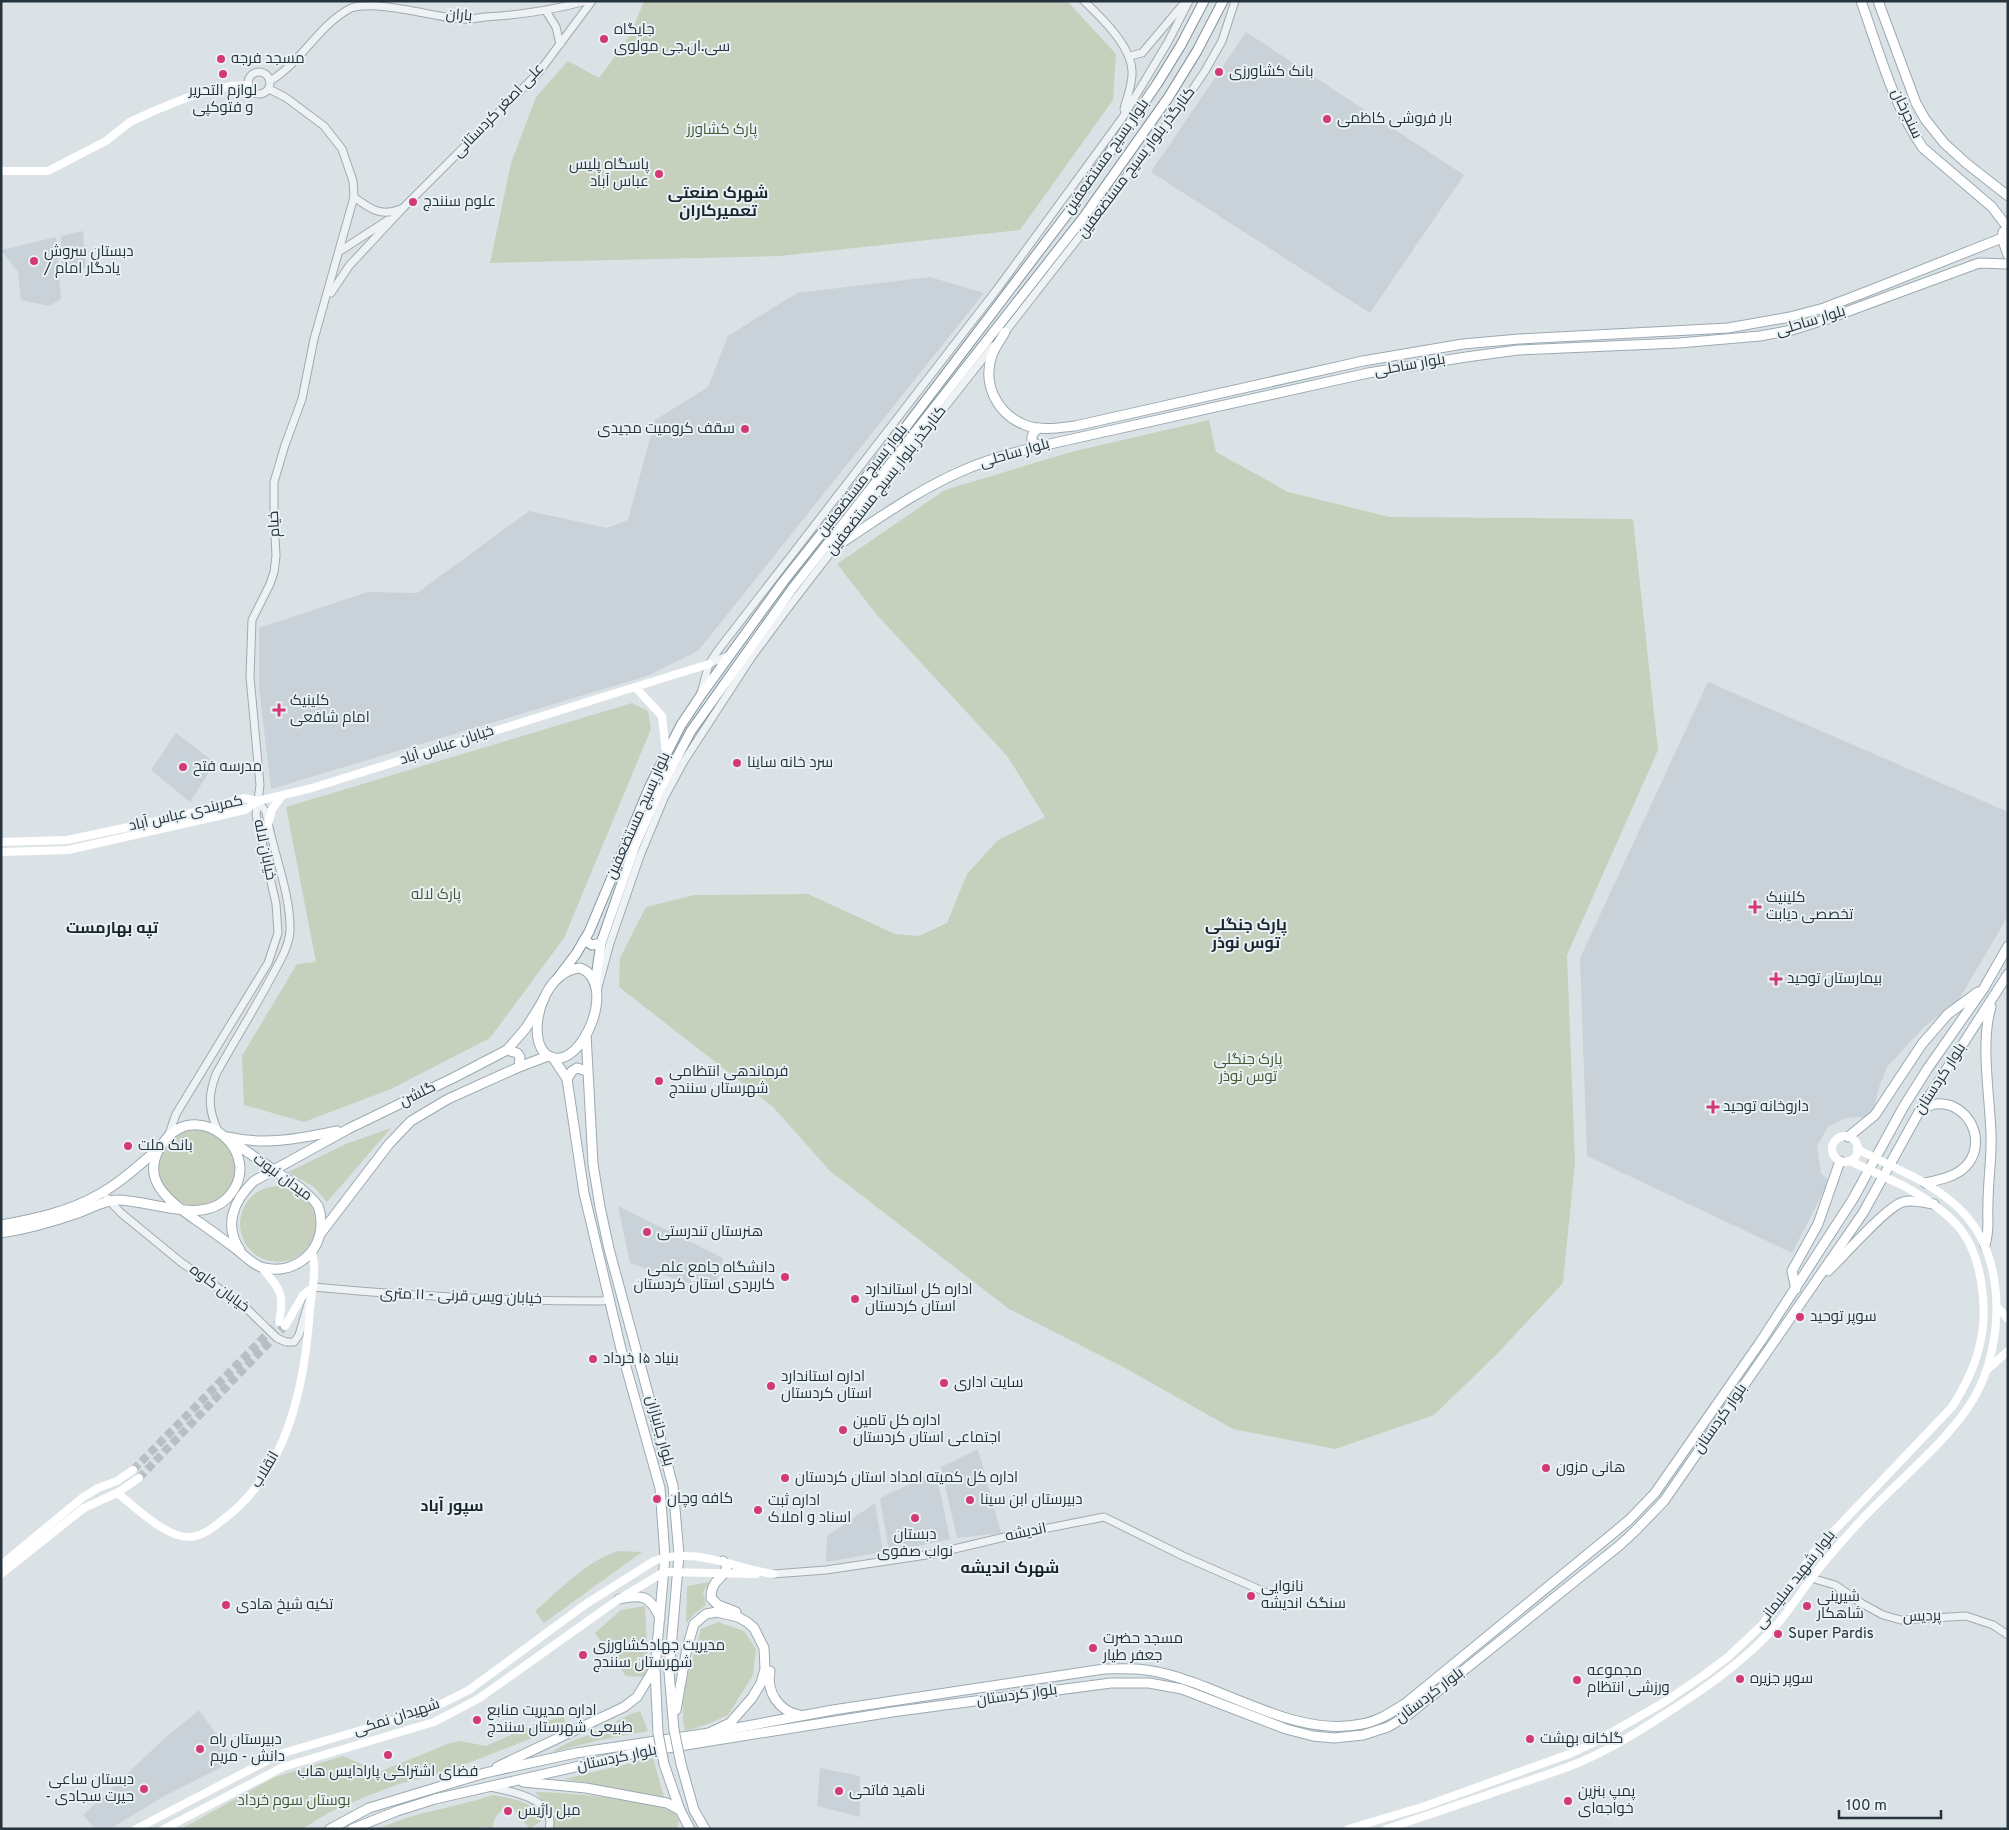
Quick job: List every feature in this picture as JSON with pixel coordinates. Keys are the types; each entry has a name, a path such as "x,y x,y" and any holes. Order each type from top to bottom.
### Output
{"main road":[{"name":"بلوار بسیج مستضعفین","path":"557,979 584,940 606,893 650,786 681,725 700,695 783,582 905,428 1062,221 1157,84 1181,45 1204,1"},
{"name":"بلوار بسیج مستضعفین","path":"595,984 602,943 635,846 659,791 691,731 792,589 1083,218 1168,98 1197,51 1223,1"},
{"name":"سنجرخان","path":"1861,1 1883,63 1915,137 1923,148 1992,207 2006,222"},
{"name":"سنجرخان","path":"1878,1 1916,103 1925,119 1944,143 1966,164 2008,196"},
{"path":"1,171 48,171 106,140 130,122 156,110 186,98 230,86 248,84"},
{"path":"2006,222 2002,238 2008,255"},
{"name":"بلوار ساحلی","path":"1005,332 990,362 988,382 993,396 1014,418 1025,425 1053,429 1075,426 1363,361 1463,344 1538,337 1728,328 1767,322 1824,308 2002,238"},
{"name":"بلوار ساحلی","path":"832,549 922,491 964,470 1041,446 1368,373 1466,357 1518,350 1679,343 1760,336 1792,330 1979,263 2008,264"},
{"path":"1039,428 1034,432 1031,439 1033,443 1041,446"},
{"name":"خیابان عباس آباد","path":"258,801 362,774 709,664"},
{"path":"635,687 662,716 666,753"},
{"path":"268,825 272,809 282,796"},
{"name":"کمربندی عباس آباد","path":"1,842 67,840 211,808 244,798 258,801"},
{"name":"کمربندی عباس آباد","path":"1,852 68,850 245,810 258,801"},
{"path":"211,808 213,818"},
{"path":"584,940 592,945 602,943"},
{"name":"بلوار کردستان","path":"330,1829 369,1808 485,1773 576,1753 709,1733 833,1710 1104,1669 1147,1670 1216,1691 1288,1718 1331,1726 1361,1724 1387,1716 1406,1704 1623,1525 1655,1493 1724,1396 1796,1289 1853,1199 1904,1106 1984,988 2008,946"},
{"path":"580,968 586,970 592,976 597,994 594,1017 577,1047 562,1058 551,1058 542,1051 537,1033 538,1022 544,999 557,979 572,969 580,968"},
{"name":"بلوار کردستان","path":"352,1829 397,1811 488,1786 636,1753 835,1722 1111,1683 1149,1683 1182,1690 1286,1729 1313,1736 1334,1738 1371,1732 1388,1727 1408,1716 1636,1531 1664,1501 1863,1212 1919,1112 2008,974"},
{"path":"1848,1137 1875,1115 1928,1036 1948,1014 1984,988"},
{"path":"1984,1245 1989,1232 1988,1206 1991,1136 1987,1024 1995,995"},
{"name":"گلشن","path":"272,1170 348,1129 507,1050 526,1028 544,999"},
{"name":"بلوار جانبازان","path":"586,1034 593,1164 600,1207 609,1249 673,1486 680,1555 669,1672 673,1727 694,1810 705,1829"},
{"path":"507,1050 517,1053 520,1057 519,1067"},
{"name":"گلشن","path":"321,1233 390,1144 411,1121 448,1099 519,1067 551,1058"},
{"name":"بلوار جانبازان","path":"551,1058 566,1079 584,1193 621,1349 660,1488 665,1557 654,1669 658,1733 664,1764 680,1810 690,1829"},
{"path":"566,1079 577,1068 588,1071"},
{"path":"1919,1112 1934,1103 1949,1105 1966,1115 1976,1132 1974,1152 1965,1167 1948,1177 1925,1183"},
{"name":"میدان نبوت","path":"262,1268 162,1194 156,1183 155,1159 159,1148 168,1137 178,1130 190,1126 202,1126 221,1133 311,1197 318,1207 321,1219 321,1233"},
{"path":"221,1133 247,1141 267,1142 293,1140 348,1129"},
{"name":"میدان نبوت","path":"179,1208 194,1211 208,1210 220,1205 230,1196 240,1171 238,1158 233,1146 221,1133"},
{"path":"1840,1137 1848,1137 1855,1141 1858,1149 1856,1156 1850,1161 1840,1161 1832,1153 1834,1143 1840,1137"},
{"path":"1,1225 50,1214 86,1202 129,1174 159,1148"},
{"name":"بلوار شهید سلیمانی","path":"1386,1829 1579,1762 1619,1743 1680,1705 1735,1665 1774,1628 1811,1578 1863,1517 1906,1476 1967,1409 1980,1387 1987,1370 1994,1344 1998,1308 1995,1279 1984,1245 1970,1219 1947,1199 1925,1183 1858,1149"},
{"path":"1796,1289 1792,1271 1818,1224 1840,1161"},
{"name":"بلوار شهید سلیمانی","path":"1348,1829 1422,1807 1572,1753 1597,1741 1666,1701 1728,1658 1762,1625 1814,1552 1952,1407 1965,1387 1980,1346 1983,1310 1982,1283 1974,1250 1957,1225 1934,1204 1904,1186 1850,1161"},
{"path":"244,1255 236,1244 231,1216 243,1191 254,1181 272,1170"},
{"path":"1,1233 29,1229 108,1201 134,1201 179,1208"},
{"path":"1816,1281 1846,1255 1886,1212 1902,1202 1914,1201 1934,1204"},
{"path":"262,1268 282,1269 296,1266 312,1252 321,1233"},
{"name":"انقلاب","path":"116,1493 156,1523 172,1532 189,1537 202,1534 210,1529 247,1500 276,1456 293,1410 308,1343 313,1288 312,1252"},
{"path":"262,1268 279,1290 282,1298 282,1324 303,1295 313,1288"},
{"path":"1998,1308 2008,1319"},
{"path":"1987,1370 2008,1351"},
{"path":"1895,1465 1906,1476"},
{"path":"1,1565 82,1498 133,1470"},
{"path":"1884,1477 1894,1486"},
{"path":"1,1574 84,1508 116,1493 139,1478"},
{"name":"اندیشه","path":"665,1557 680,1555 724,1561 755,1572 773,1574"},
{"name":"شهیدان نمکی","path":"136,1829 280,1754 429,1710 469,1690 631,1574 665,1557"},
{"path":"724,1561 728,1566 727,1571 716,1580 712,1587 711,1598 718,1605 748,1618 764,1633 769,1645 771,1658 768,1681 772,1694 781,1706 790,1713 802,1715"},
{"name":"اندیشه","path":"664,1572 773,1574"},
{"name":"شهیدان نمکی","path":"164,1829 282,1767 434,1722 478,1699 619,1600 664,1572"},
{"path":"619,1600 634,1596 643,1597 655,1608 660,1618"},
{"name":"بلوار کردستان","path":"673,1727 687,1648 694,1624 706,1614 717,1612 746,1622 760,1638 764,1648 765,1669 761,1683 741,1713 730,1723 709,1733"},
{"path":"485,1773 624,1707 637,1697 654,1669"},
{"path":"1211,1700 1216,1691"},
{"path":"833,1710 835,1722"},
{"path":"515,1781 586,1788 667,1804 680,1810"},
{"path":"1469,1789 1473,1799"}],"street":[{"name":"باران","path":"270,85 333,21 353,7 372,2 460,19 515,16 546,11 586,1"},
{"name":"علی اصغر کردستانی","path":"401,211 527,85 592,1"},
{"path":"1084,1 1102,17 1130,56 1132,72 1122,117"},
{"path":"1130,56 1142,52 1187,1"},
{"name":"کنارگذر بلوار بسیج مستضعفین","path":"700,695 709,664 719,649 998,288 1122,117 1168,42 1187,1"},
{"name":"کنارگذر بلوار بسیج مستضعفین","path":"597,994 610,943 626,894 651,830 665,796 700,735 751,658 832,549 1005,332 1182,105 1222,41 1235,1"},
{"path":"546,11 556,27 560,44"},
{"path":"270,85 264,94 257,94 251,91 248,84 252,75 259,72 266,74 270,85 324,126 342,149 353,181 354,197 364,205 378,211 389,214 401,211"},
{"name":"خیام","path":"258,801 260,785 250,677 252,620 274,572 276,556 274,482 302,399 314,338 354,197"},
{"path":"340,251 401,211"},
{"path":"325,303 337,281 349,266 401,211"},
{"path":"709,664 729,655"},
{"name":"خیابان لاله","path":"221,1133 211,1112 209,1097 211,1088 230,1050 262,996 286,948 290,934 290,918 286,897 266,812 258,801"},
{"name":"خیابان لاله","path":"168,1137 176,1114 268,963 278,934 278,921 264,844 256,815 258,801"},
{"path":"635,846 651,830"},
{"path":"252,990 262,996"},
{"path":"105,1191 108,1201"},
{"name":"خیابان کاوه","path":"108,1201 182,1263 244,1306 272,1333 286,1342 294,1342 299,1335 313,1288"},
{"name":"خیابان ویس قرنی - ۱۱ متری","path":"313,1288 391,1295 536,1300 602,1301 610,1299"},
{"name":"اندیشه","path":"773,1574 826,1570 933,1554 1013,1535 1104,1517 1183,1556 1265,1592"},
{"name":"پردیس","path":"1811,1578 1835,1585 1883,1615 1901,1620 1926,1620 1957,1615 1966,1616 2008,1634"},
{"path":"515,1781 524,1794"},
{"path":"488,1786 524,1794 538,1802 548,1812 551,1821 550,1829"}],"shaded area":[{"path":"1246,32 1464,175 1370,313 1151,172"},
{"path":"83,231 86,267 62,276 61,236"},
{"name":"دبستان سروش / یادگار امام","path":"56,237 61,299 49,306 21,300 18,272 1,250"},
{"path":"930,277 984,293 698,651 647,676 271,789 259,687 259,628 368,592 417,593 529,511 607,528 628,520 655,420 708,387 728,336 797,293"},
{"name":"بیمارستان توحید","path":"1708,682 2008,812 2008,916 1958,1001 1924,1027 1887,1067 1878,1090 1872,1121 1861,1117 1845,1118 1828,1127 1817,1146 1821,1173 1829,1181 1792,1253 1587,1156 1580,958"},
{"name":"مدرسه فتح","path":"176,733 215,763 190,802 151,770"},
{"name":"هنرستان تندرستی","path":"618,1206 723,1258 714,1292 630,1263"},
{"name":"دبیرستان ابن سینا","path":"978,1449 1001,1533 957,1538 941,1467"},
{"name":"دبستان نواب صفوی","path":"936,1472 950,1539 889,1552 880,1498"},
{"path":"875,1503 883,1552 826,1562 827,1536"},
{"name":"دبستان ساعی - حیرت سجادی","path":"199,1710 235,1760 161,1798 110,1829 95,1829 83,1815 164,1739"},
{"name":"ناهید فاتحی","path":"820,1768 860,1776 860,1817 817,1806"}],"green space":[{"name":"پارک کشاورز","path":"644,1 1067,1 1116,54 1113,100 1020,230 780,256 490,263 511,163 536,97 568,61 599,78 630,36"},
{"name":"پارک جنگلی توس نوذر","path":"1209,420 1216,452 1288,492 1390,517 1633,519 1658,750 1567,955 1575,1162 1563,1283 1497,1354 1434,1415 1335,1449 1233,1429 1125,1368 1009,1309 830,1171 773,1107 619,987 620,958 646,907 694,895 808,894 895,934 919,936 947,923 967,874 998,840 1045,817 1008,757 877,615 837,564 945,490 1071,452"},
{"name":"پارک لاله","path":"632,703 648,711 651,729 564,938 490,1038 391,1089 304,1122 244,1105 242,1056 297,964 316,962 286,807"},
{"path":"391,1128 327,1202 314,1187 288,1172 346,1144"},
{"path":"197,1130 211,1133 224,1141 232,1154 235,1168 232,1182 224,1195 211,1203 197,1206 183,1203 170,1195 162,1182 159,1168 162,1154 170,1141 183,1133"},
{"path":"278,1186 292,1189 305,1197 313,1210 316,1224 313,1238 305,1251 292,1259 278,1262 264,1259 251,1251 243,1238 240,1224 243,1210 251,1197 264,1189"},
{"path":"619,1551 642,1552 544,1623 535,1611 585,1568 607,1555"},
{"path":"709,1582 703,1592 706,1605 686,1623 687,1586"},
{"path":"645,1606 648,1667 643,1677 626,1676 595,1633 621,1610"},
{"path":"718,1622 744,1631 756,1649 753,1675 728,1715 685,1731 683,1718 684,1693 701,1629"},
{"path":"640,1711 648,1731 595,1741 550,1753 566,1744"},
{"name":"بوستان سوم خرداد","path":"563,1717 567,1724 451,1770 399,1784 367,1796 328,1813 302,1829 181,1829 275,1777 343,1756 379,1772 450,1743 460,1741 486,1746 537,1723"},
{"path":"653,1758 664,1797 564,1779"},
{"path":"535,1792 588,1795 640,1803 674,1811 679,1821 677,1829 552,1829 555,1814"},
{"path":"493,1795 515,1799 528,1805 534,1809 541,1821 530,1829 510,1805 495,1817 493,1829 484,1827 478,1829 379,1829 407,1818"}],"tunnel":[{"path":"133,1470 279,1322"},
{"path":"139,1478 285,1326"}],"place":[{"name":"جایگاه سی.ان.جی مولوی","path":"604,39"},
{"name":"مسجد فرجه","path":"221,59"},
{"name":"بانک کشاورزی","path":"1219,72"},
{"name":"لوازم التحریر و فتوکپی","path":"223,74"},
{"name":"بار فروشی کاظمی","path":"1327,119"},
{"name":"پاسگاه پلیس عباس آباد","path":"659,174"},
{"name":"علوم سنندج","path":"413,202"},
{"name":"دبستان سروش / یادگار امام","path":"34,261"},
{"name":"سقف کرومیت مجیدی","path":"745,429"},
{"name":"کلینیک امام شافعی","path":"279,710"},
{"name":"سرد خانه ساینا","path":"737,763"},
{"name":"مدرسه فتح","path":"183,767"},
{"name":"کلینیک تخصصی دیابت","path":"1755,907"},
{"name":"بیمارستان توحید","path":"1776,979"},
{"name":"فرماندهی انتظامی شهرستان سنندج","path":"659,1081"},
{"name":"داروخانه توحید","path":"1713,1107"},
{"name":"بانک ملت","path":"128,1146"},
{"name":"هنرستان تندرستی","path":"647,1232"},
{"name":"دانشگاه جامع علمی کاربردی استان کردستان","path":"785,1277"},
{"name":"اداره کل استاندارد استان کردستان","path":"855,1299"},
{"name":"سوپر توحید","path":"1800,1317"},
{"name":"بنیاد ۱۵ خرداد","path":"593,1359"},
{"name":"سایت اداری","path":"944,1383"},
{"name":"اداره استاندارد استان کردستان","path":"771,1386"},
{"name":"اداره کل تامین اجتماعی استان کردستان","path":"843,1430"},
{"name":"هانی مزون","path":"1546,1468"},
{"name":"اداره کل کمیته امداد استان کردستان","path":"785,1478"},
{"name":"کافه وچان","path":"657,1499"},
{"name":"دبیرستان ابن سینا","path":"970,1500"},
{"name":"اداره ثبت اسناد و املاک","path":"758,1510"},
{"name":"دبستان نواب صفوی","path":"915,1518"},
{"name":"نانوایی سنگک اندیشه","path":"1251,1596"},
{"name":"تکیه شیخ هادی","path":"226,1605"},
{"name":"شیرینی شاهکار","path":"1807,1606"},
{"name":"Super Pardis","path":"1778,1634"},
{"name":"مسجد حضرت جعفر طیار","path":"1093,1648"},
{"name":"مدیریت جهادکشاورزی شهرستان سنندج","path":"583,1655"},
{"name":"سوپر جزیره","path":"1740,1679"},
{"name":"مجموعه ورزشی انتظام","path":"1577,1680"},
{"name":"اداره مدیریت منابع طبیعی شهرستان سنندج","path":"477,1720"},
{"name":"گلخانه بهشت","path":"1530,1739"},
{"name":"دبیرستان راه دانش - مریم","path":"200,1749"},
{"name":"فضای اشتراکی پارادایس هاب","path":"388,1755"},
{"name":"دبستان ساعی - حیرت سجادی","path":"144,1789"},
{"name":"ناهید فاتحی","path":"839,1791"},
{"name":"پمپ بنزین خواجه‌ای","path":"1568,1801"},
{"name":"مبل راژیس","path":"508,1811"}],"district":[{"name":"شهرک صنعتی تعمیرکاران","path":"718,203"},
{"name":"تپه بهارمست","path":"112,929"},
{"name":"پارک جنگلی توس نوذر","path":"1246,935"},
{"name":"سپور آباد","path":"452,1507"},
{"name":"شهرک اندیشه","path":"1010,1569"}]}
